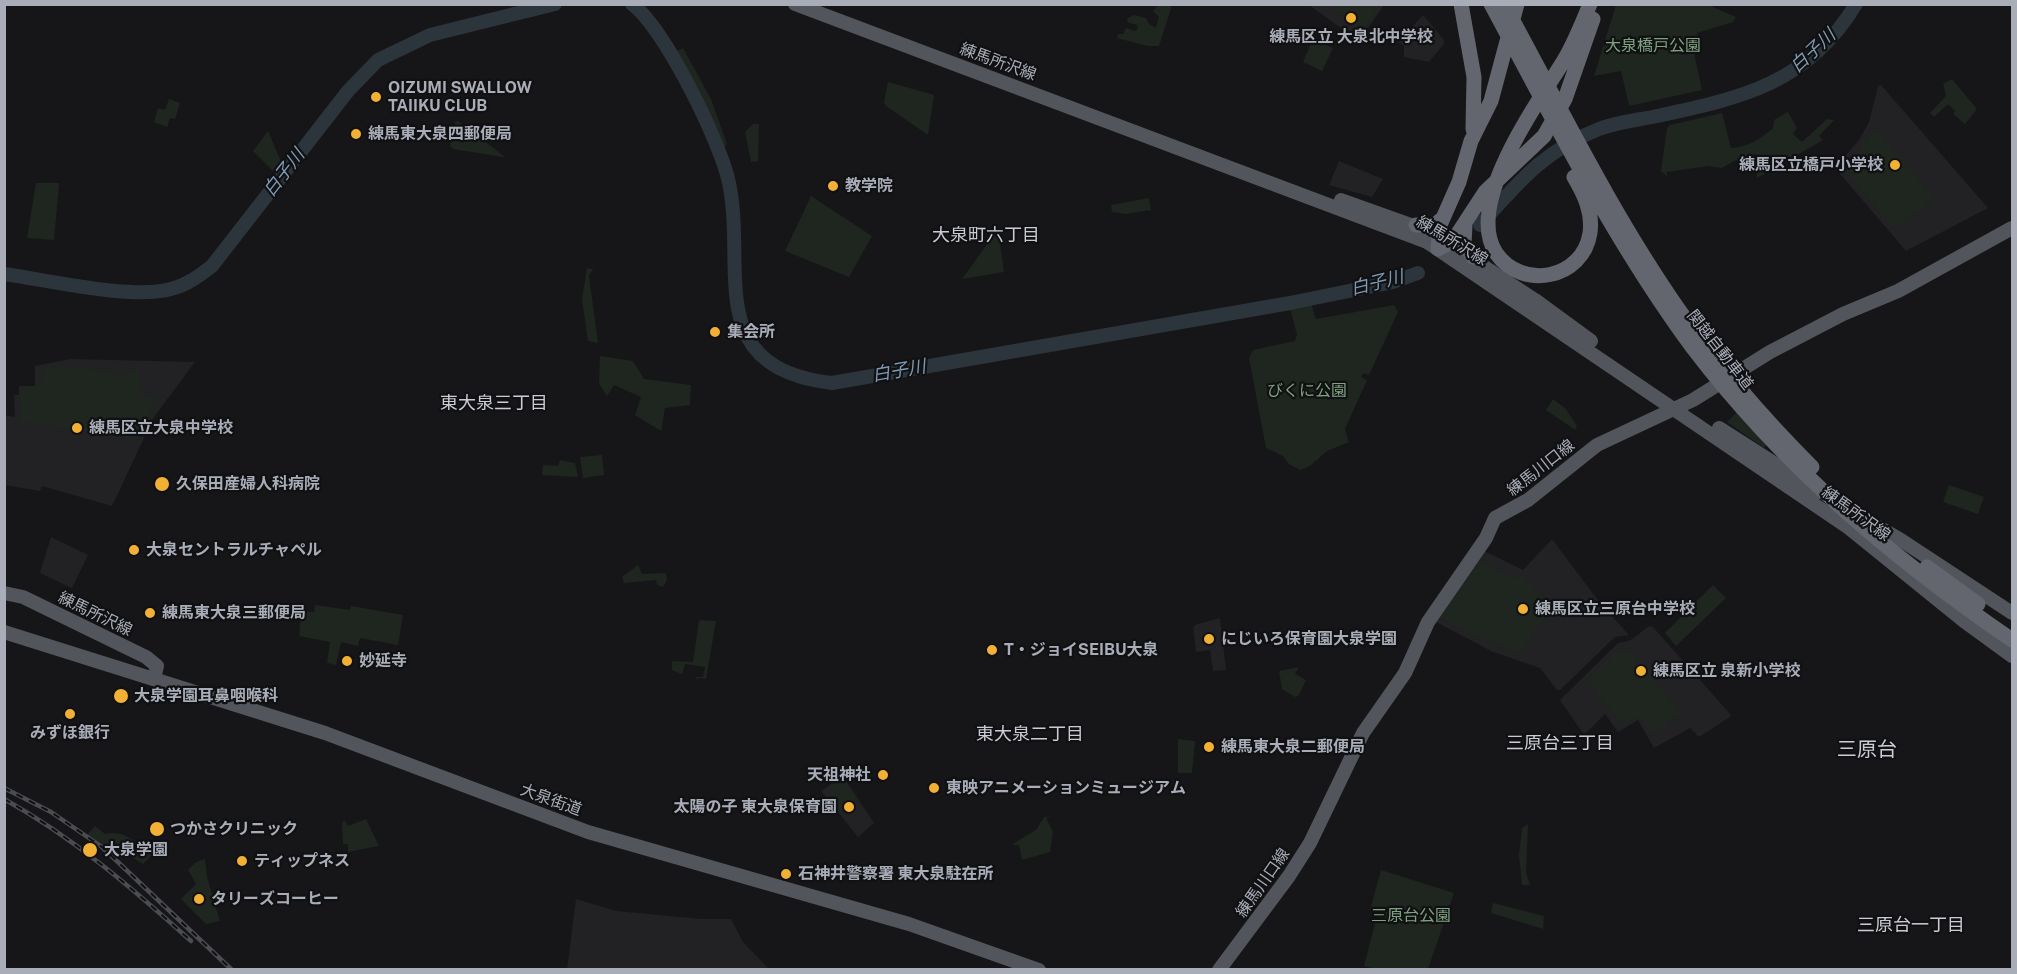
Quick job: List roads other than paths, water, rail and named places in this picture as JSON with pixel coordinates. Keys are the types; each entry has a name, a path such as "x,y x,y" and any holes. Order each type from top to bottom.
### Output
{"highway":[{"path":"1461,4 1470,45 1474,93 1471,141"},
{"path":"1490,4 1582,191 1589,212 1590,232 1580,256 1567,268 1544,276 1524,274 1512,269 1497,254 1489,235 1489,214 1495,190 1524,125 1564,60 1590,4"},
{"name":"関越自動車道","path":"1490,4 1618,234 1669,314 1718,379 1770,439 1849,517 1912,569 2013,640"},
{"name":"関越自動車道","path":"1504,4 1627,227 1678,309 1726,372 1776,430 1856,510 1918,561 2013,627"},
{"path":"1442,243 1442,219 1459,182 1471,141 1493,93 1516,4"},
{"path":"1442,243 1465,226 1485,192 1544,136 1555,120 1583,52 1597,4"},
{"path":"1416,225 1435,225 1442,219"},
{"path":"1465,226 1464,243 1473,257"}],"main road":[{"name":"練馬所沢線","path":"795,4 1411,235 1442,243 1473,257 1849,528 1928,592 2013,656"},
{"name":"練馬所沢線","path":"819,4 1339,200 1416,225 1679,406 1901,540 2013,613"},
{"name":"練馬川口線","path":"1219,969 1290,876 1310,843 1364,733 1405,673 1428,622 1486,538 1495,518 1528,500 1597,445 1679,406 1770,352 1843,314 1898,291 2013,228"},
{"path":"1928,592 1943,594 1948,589 1951,584 1947,571"},
{"path":"1952,610 1948,597 1953,590 1959,587 1972,587"},
{"name":"練馬所沢線","path":"4,593 23,597 146,657 156,666 154,679"},
{"name":"大泉街道","path":"4,632 338,737 588,832 909,924 1039,969"}],"waterway":[{"name":"白子川","path":"4,274 112,291 154,292 188,283 212,266 348,91 378,60 430,35 555,4"},
{"name":"白子川","path":"632,4 660,36 675,60 690,87 724,165 733,215 738,309 747,336 763,357 791,374 832,383 1290,303 1393,282 1418,273"},
{"name":"白子川","path":"1480,225 1533,169 1562,147 1599,129 1717,102 1770,83 1794,70 1816,53 1837,31 1856,4"}],"railway":[{"path":"4,788 51,812 102,847 232,970"},
{"path":"4,799 54,830 102,865 191,941"}],"place":[{"name":"練馬区立 大泉北中学校","path":"1351,18"},
{"name":"OIZUMI SWALLOW TAIIKU CLUB","path":"376,97"},
{"name":"練馬東大泉四郵便局","path":"356,134"},
{"name":"練馬区立橋戸小学校","path":"1895,165"},
{"name":"教学院","path":"833,186"},
{"name":"集会所","path":"715,332"},
{"name":"練馬区立大泉中学校","path":"77,428"},
{"name":"久保田産婦人科病院","path":"162,484"},
{"name":"大泉セントラルチャペル","path":"134,550"},
{"name":"練馬区立三原台中学校","path":"1523,609"},
{"name":"練馬東大泉三郵便局","path":"150,613"},
{"name":"にじいろ保育園大泉学園","path":"1209,639"},
{"name":"T・ジョイSEIBU大泉","path":"992,650"},
{"name":"妙延寺","path":"347,661"},
{"name":"練馬区立 泉新小学校","path":"1641,671"},
{"name":"大泉学園耳鼻咽喉科","path":"121,696"},
{"name":"みずほ銀行","path":"70,714"},
{"name":"練馬東大泉二郵便局","path":"1209,747"},
{"name":"天祖神社","path":"883,775"},
{"name":"東映アニメーションミュージアム","path":"934,788"},
{"name":"太陽の子 東大泉保育園","path":"849,807"},
{"name":"つかさクリニック","path":"157,829"},
{"name":"大泉学園","path":"90,850"},
{"name":"ティップネス","path":"242,861"},
{"name":"石神井警察署 東大泉駐在所","path":"786,874"},
{"name":"タリーズコーヒー","path":"199,899"}],"district":[{"name":"大泉町六丁目","path":"986,235"},
{"name":"東大泉三丁目","path":"494,403"},
{"name":"東大泉二丁目","path":"1030,734"},
{"name":"三原台三丁目","path":"1560,743"},
{"name":"三原台","path":"1867,750"},
{"name":"三原台一丁目","path":"1911,925"}],"park label":[{"name":"大泉橋戸公園","path":"1653,46"},
{"name":"びくに公園","path":"1307,391"},
{"name":"三原台公園","path":"1411,916"}]}
